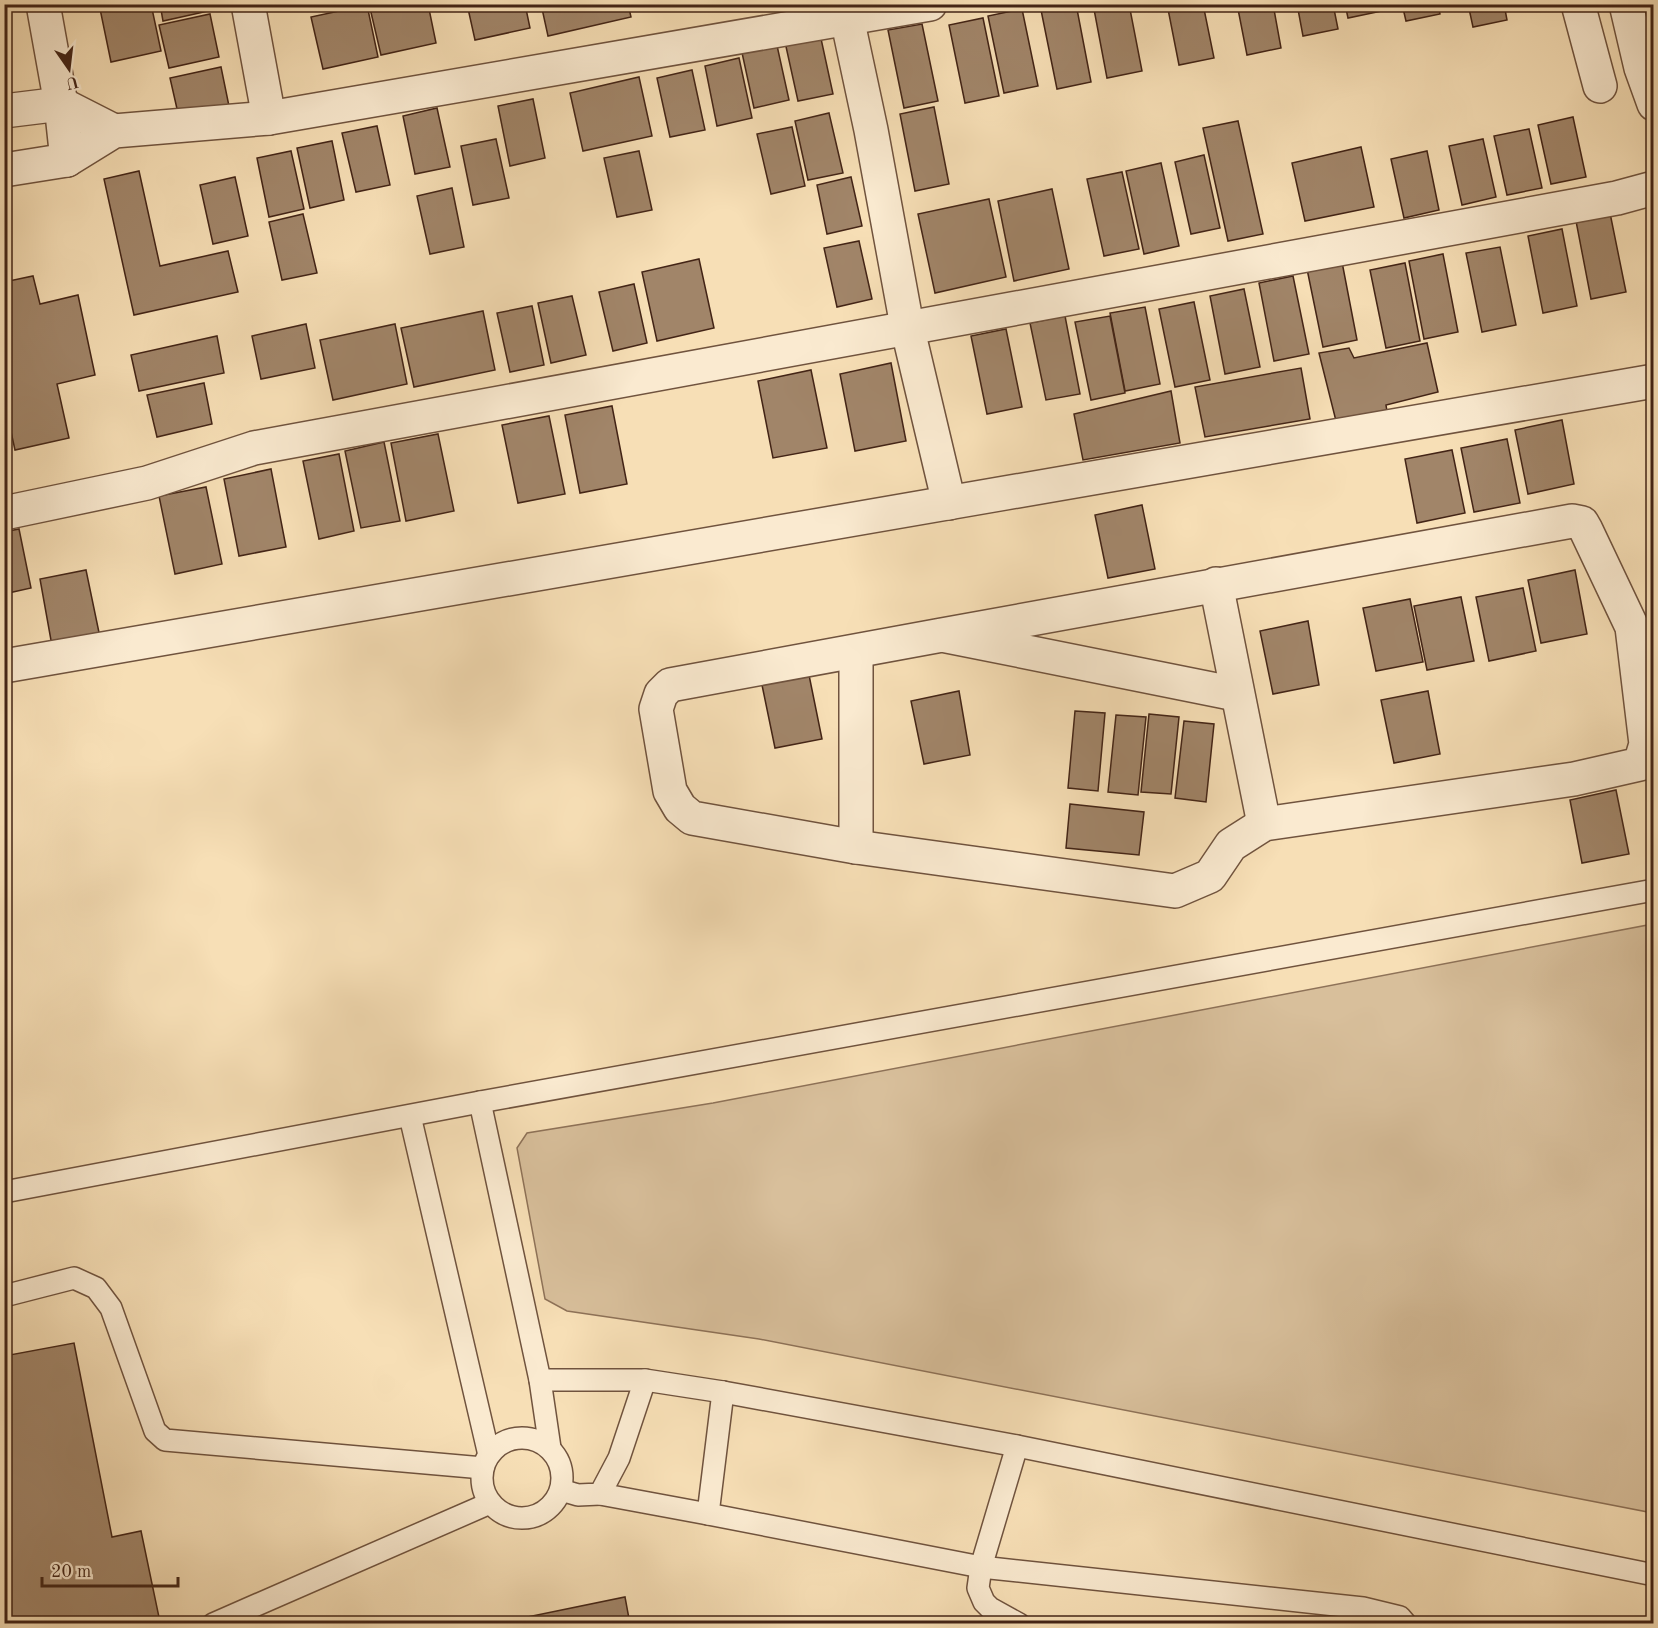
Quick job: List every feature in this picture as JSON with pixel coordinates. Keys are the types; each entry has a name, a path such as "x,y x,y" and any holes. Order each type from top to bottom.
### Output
{"street":[{"path":"43,4 61,104 67,160"},
{"path":"248,4 269,118"},
{"path":"4,170 67,160 114,132 269,118 846,12 930,4"},
{"path":"1578,4 1600,86"},
{"path":"1626,4 1647,67 1653,104"},
{"path":"846,12 871,130 907,326 949,503"},
{"path":"4,111 61,104 114,132"},
{"path":"4,513 147,483 254,448 907,326 1617,198 1653,188"},
{"path":"4,666 1653,381"},
{"path":"1572,521 1582,523 1642,625 1646,744 1640,764 1574,779 1264,824 1231,845 1210,876 1175,891 856,847 692,818 680,808 670,791 656,709 661,694 670,685 1572,521"},
{"path":"1216,584 1236,694 1264,824"},
{"path":"942,635 1236,694"},
{"path":"856,652 856,847"}],"lane":[{"path":"4,1192 480,1102 1653,890"},
{"path":"480,1102 540,1380 550,1448"},
{"path":"410,1116 486,1462 481,1480 490,1503 503,1514 521,1518 538,1515 552,1505 561,1490 563,1475 559,1460 550,1448 530,1438 507,1440 486,1462"},
{"path":"4,1296 74,1278 96,1288 111,1308 155,1431 165,1440 486,1462"},
{"path":"540,1380 645,1380 723,1392 1017,1446 1653,1575"},
{"path":"600,1494 619,1458 645,1380"},
{"path":"708,1514 723,1392"},
{"path":"1017,1446 981,1567 978,1588 984,1602 1019,1623"},
{"path":"561,1490 578,1495 600,1494 981,1567 1364,1608 1400,1617 1406,1623"},
{"path":"213,1623 490,1503"}],"shaded area":[{"path":"1653,924 1653,1513 759,1339 567,1311 545,1299 517,1148 527,1133 713,1103"}],"building":[{"path":"99,4 151,4 161,51 111,62"},
{"path":"160,4 212,4 213,10 163,21"},
{"path":"369,4 428,4 436,43 381,55"},
{"path":"467,4 525,4 530,28 475,40"},
{"path":"541,4 628,4 631,17 548,36"},
{"path":"1076,4 1091,82 1057,89 1041,10"},
{"path":"1093,4 1129,4 1142,71 1107,78"},
{"path":"1167,4 1203,4 1214,58 1179,65"},
{"path":"1237,4 1273,4 1281,48 1247,55"},
{"path":"1297,4 1333,4 1338,29 1303,36"},
{"path":"1345,4 1381,4 1382,11 1348,18"},
{"path":"1402,4 1438,4 1440,14 1406,21"},
{"path":"1468,4 1504,4 1507,20 1473,27"},
{"path":"1635,4 1654,4 1654,57"},
{"path":"367,5 378,57 323,69 311,17"},
{"path":"1022,9 1038,86 1004,93 988,16"},
{"path":"210,14 219,57 169,68 159,25"},
{"path":"983,18 999,96 965,103 949,25"},
{"path":"922,24 938,101 904,108 888,30"},
{"path":"820,34 833,94 798,101 785,42"},
{"path":"776,41 789,100 754,108 741,48"},
{"path":"739,58 752,118 717,126 705,66"},
{"path":"221,67 230,111 180,122 170,78"},
{"path":"692,70 705,130 670,137 657,78"},
{"path":"639,77 652,136 583,151 570,93"},
{"path":"533,99 545,158 510,166 498,106"},
{"path":"934,107 949,184 915,191 900,114"},
{"path":"437,108 450,167 415,174 403,116"},
{"path":"829,113 843,173 808,180 795,121"},
{"path":"1573,117 1586,177 1551,184 1538,125"},
{"path":"1238,121 1263,234 1228,241 1203,128"},
{"path":"377,126 390,185 356,192 342,133"},
{"path":"792,127 805,186 771,194 757,134"},
{"path":"1529,129 1542,188 1507,195 1494,136"},
{"path":"496,139 509,198 473,205 461,146"},
{"path":"1483,139 1496,197 1462,205 1449,146"},
{"path":"332,141 344,200 310,208 297,148"},
{"path":"1361,147 1374,207 1305,221 1292,163"},
{"path":"291,151 304,209 269,217 257,158"},
{"path":"639,151 652,210 617,217 604,158"},
{"path":"1427,151 1439,210 1404,218 1391,159"},
{"path":"1204,155 1220,228 1191,234 1175,162"},
{"path":"1161,163 1179,246 1144,254 1126,171"},
{"path":"139,171 160,266 228,251 238,292 134,315 104,179"},
{"path":"1122,172 1139,249 1104,256 1087,179"},
{"path":"235,177 248,236 213,244 200,185"},
{"path":"851,177 862,226 827,234 817,185"},
{"path":"452,188 464,247 430,254 417,196"},
{"path":"1052,189 1069,269 1014,281 998,201"},
{"path":"989,199 1006,277 935,293 918,214"},
{"path":"1610,213 1626,292 1591,299 1576,221"},
{"path":"303,214 317,273 282,280 269,222"},
{"path":"1562,229 1577,306 1543,313 1528,236"},
{"path":"859,241 872,299 837,307 824,248"},
{"path":"1500,247 1516,325 1482,332 1466,253"},
{"path":"1443,254 1458,332 1424,339 1409,261"},
{"path":"699,259 714,328 657,341 642,272"},
{"path":"1342,262 1357,340 1323,347 1307,269"},
{"path":"1405,263 1420,341 1386,348 1370,270"},
{"path":"33,276 40,304 78,295 95,375 57,384 69,438 15,450 4,400 4,282"},
{"path":"1293,276 1309,354 1274,361 1259,283"},
{"path":"634,284 647,343 613,351 599,292"},
{"path":"1244,289 1260,367 1225,374 1210,296"},
{"path":"572,296 586,355 551,363 538,303"},
{"path":"1194,302 1210,380 1175,387 1159,309"},
{"path":"532,306 544,365 510,372 497,313"},
{"path":"1145,307 1160,384 1125,391 1110,313"},
{"path":"483,311 495,370 414,387 401,328"},
{"path":"1065,316 1080,394 1046,400 1030,323"},
{"path":"1110,316 1125,393 1091,400 1075,322"},
{"path":"306,324 315,368 261,379 252,336"},
{"path":"395,324 407,384 333,400 320,340"},
{"path":"1006,329 1022,407 987,414 971,336"},
{"path":"217,336 224,373 139,391 131,355"},
{"path":"1427,343 1438,392 1386,405 1388,418 1337,425 1319,353 1349,348 1354,358"},
{"path":"891,363 906,441 855,451 840,374"},
{"path":"1301,368 1310,419 1205,437 1195,387"},
{"path":"811,370 827,448 773,458 758,381"},
{"path":"204,383 212,424 157,437 147,395"},
{"path":"1171,391 1180,443 1083,460 1074,414"},
{"path":"612,406 627,484 580,493 565,415"},
{"path":"549,416 565,494 518,503 502,425"},
{"path":"1562,420 1574,484 1528,494 1515,430"},
{"path":"438,434 454,511 406,521 391,443"},
{"path":"1507,439 1520,503 1474,512 1461,448"},
{"path":"384,442 400,521 361,528 345,451"},
{"path":"1452,450 1465,513 1417,523 1405,459"},
{"path":"339,454 354,531 319,539 303,461"},
{"path":"271,469 286,547 239,556 224,479"},
{"path":"206,487 222,564 175,574 159,496"},
{"path":"1142,505 1155,569 1108,578 1095,515"},
{"path":"19,529 31,588 4,594 4,532"},
{"path":"86,570 102,647 54,657 40,579"},
{"path":"1575,570 1587,634 1541,643 1528,580"},
{"path":"1523,588 1536,651 1489,661 1476,597"},
{"path":"1461,597 1474,661 1427,670 1414,606"},
{"path":"1410,599 1423,662 1376,671 1363,608"},
{"path":"1308,621 1319,685 1273,694 1260,631"},
{"path":"809,675 822,739 775,748 762,685"},
{"path":"959,691 970,755 924,764 911,701"},
{"path":"1428,691 1440,754 1394,763 1381,700"},
{"path":"1075,711 1105,713 1098,791 1068,788"},
{"path":"1149,714 1179,717 1171,794 1141,792"},
{"path":"1116,715 1146,717 1138,795 1108,792"},
{"path":"1184,721 1214,724 1206,802 1175,798"},
{"path":"1616,790 1629,854 1582,863 1570,800"},
{"path":"1070,804 1144,812 1139,855 1066,848"},
{"path":"74,1343 112,1537 141,1531 160,1622 4,1624 4,1567 11,1566 4,1532 4,1356"},
{"path":"625,1597 630,1624 493,1624"}]}
